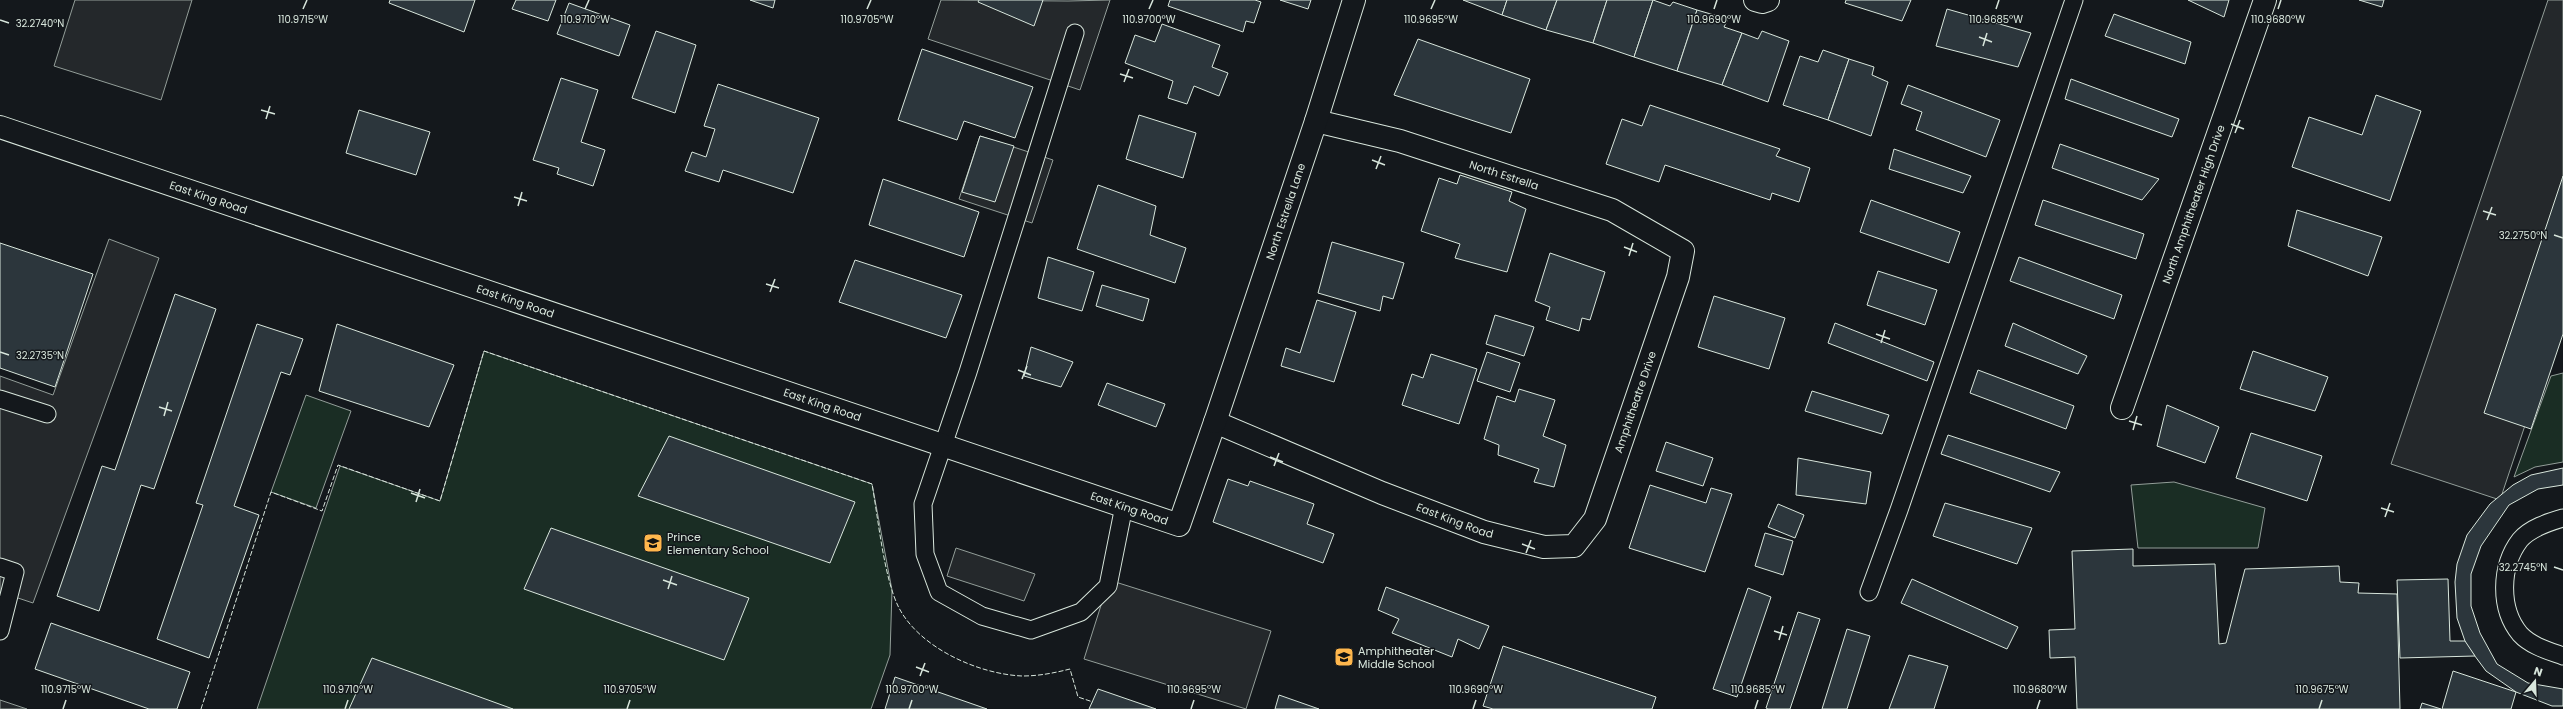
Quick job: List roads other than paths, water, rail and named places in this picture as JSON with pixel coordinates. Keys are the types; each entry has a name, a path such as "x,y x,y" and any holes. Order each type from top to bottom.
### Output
{"street":[{"name":"North Estrella Lane","path":"1215,422 1316,121 1354,0"},
{"path":"1755,0 1762,2 1768,0"},
{"name":"North Amphitheater High Drive","path":"2122,408 2265,0"},
{"name":"North Estrella","path":"1316,121 1400,141 1612,210 1683,251"},
{"name":"East King Road","path":"0,127 942,447 1179,525 1215,422 1382,493 1484,532 1544,547 1574,546"},
{"name":"Amphitheatre Drive","path":"1574,546 1595,519 1678,277 1683,251"}],"lane":[{"path":"1869,592 1899,510 2074,0"},
{"path":"1075,33 923,504 925,554 939,592 982,616 1031,630 1081,612 1108,586 1124,506"},
{"path":"0,399 47,414"},
{"path":"2563,518 2548,523 2521,539 2510,561 2504,601 2512,622 2521,635 2533,644 2563,656"},
{"path":"0,567 15,572 0,631"}],"place":[{"name":"Prince Elementary School","path":"653,543"},
{"name":"Amphitheater Middle School","path":"1344,657"}]}
